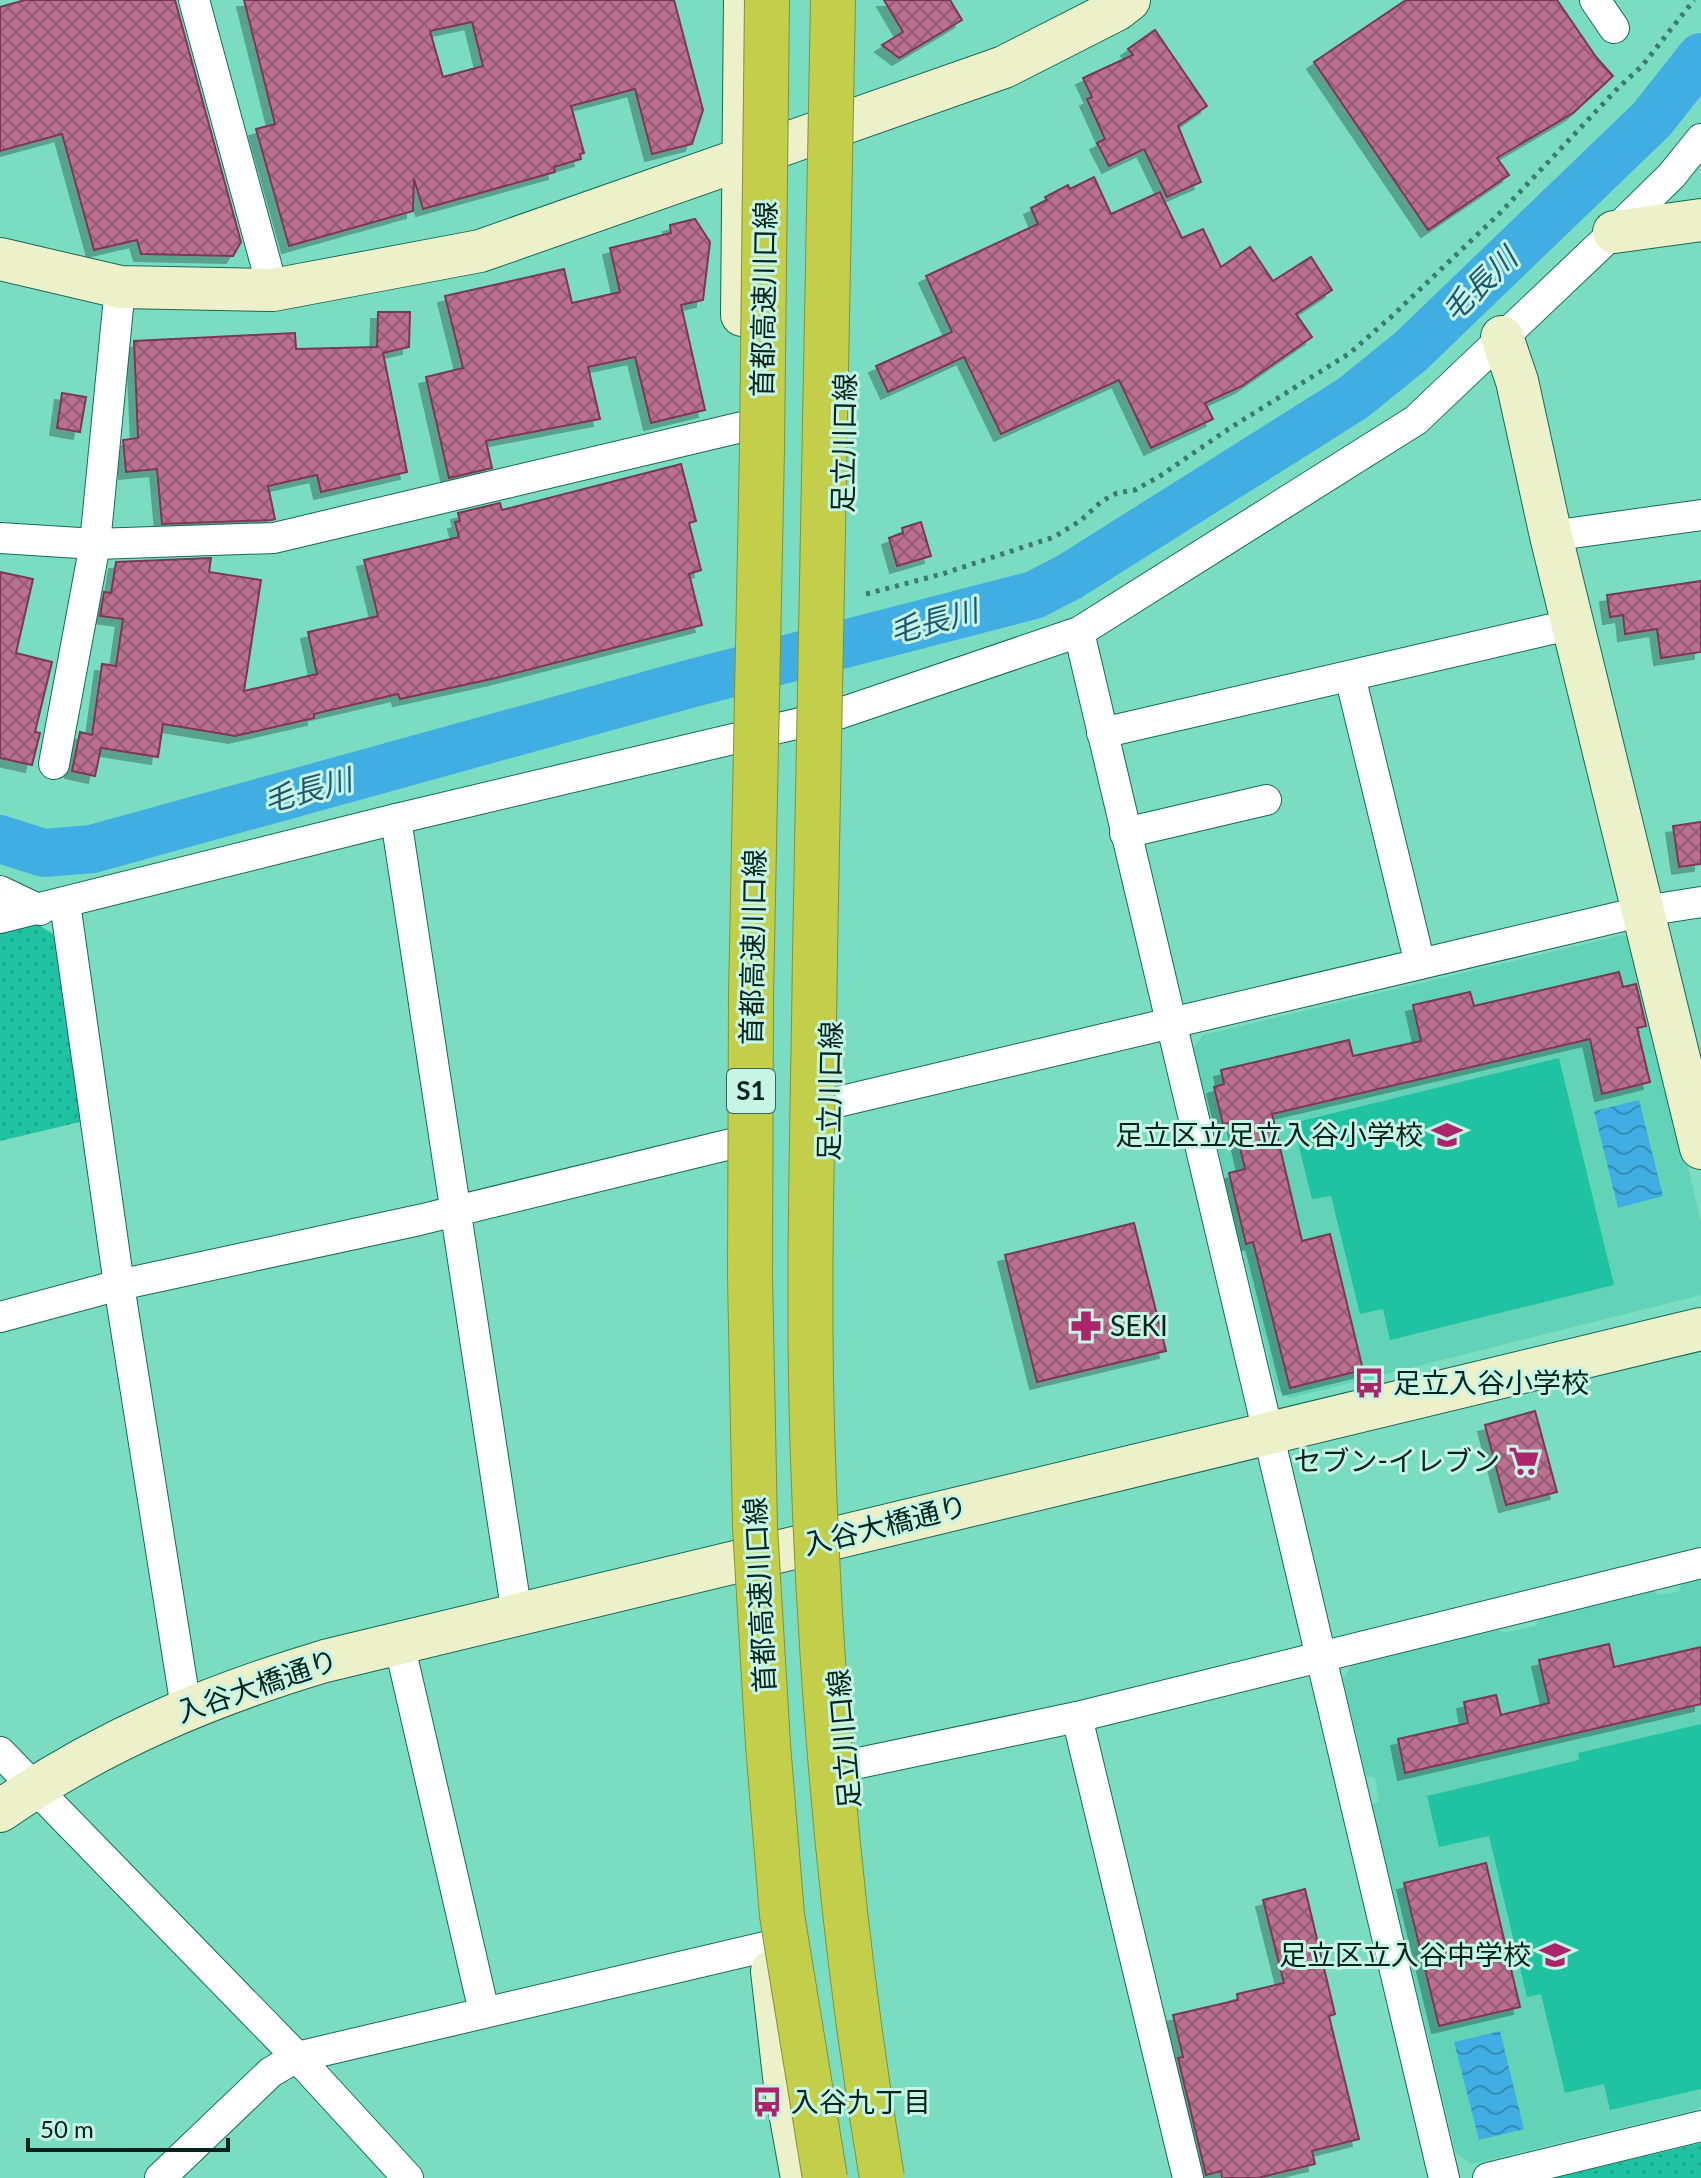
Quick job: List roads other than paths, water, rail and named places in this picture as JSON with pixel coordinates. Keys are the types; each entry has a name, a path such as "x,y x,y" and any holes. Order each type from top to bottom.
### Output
{"highway":[{"name":"首都高速川口線","path":"767,0 751,996 755,1527 782,1915 825,2178"},
{"path":"812,0 810,250 820,547"},
{"name":"首都高速川口線","path":"833,0 820,547 812,1179 813,1452 822,1668 837,1853 864,2075 882,2178"},
{"path":"751,996 762,1296 782,1644 805,1911 848,2178"}],"main road":[{"path":"745,0 731,1144 732,1467 749,1756 785,2085 802,2178"},
{"name":"足立川口線","path":"852,0 829,1104 828,1322 833,1538 845,1766 862,1929 901,2178"},
{"path":"0,259 120,287 273,290 480,251 1004,67 1116,10 1129,0"},
{"path":"1614,232 1701,220"},
{"path":"1502,337 1517,381 1551,536 1701,1148"},
{"name":"入谷大橋通り","path":"0,1811 35,1786 107,1746 186,1708 256,1681 399,1643 1701,1329"}],"street":[{"path":"194,0 273,290"},
{"path":"1595,0 1614,28"},
{"path":"0,918 396,819 838,714 1079,632 1416,420 1672,175 1701,139"},
{"path":"54,764 95,544 120,287"},
{"path":"0,538 95,544 274,538 742,427"},
{"path":"1551,536 1701,515"},
{"path":"1102,733 1573,624"},
{"path":"1079,632 1444,2178"},
{"path":"1350,676 1420,964"},
{"path":"1125,833 1266,800"},
{"path":"396,819 517,1615"},
{"path":"0,891 53,906"},
{"path":"829,1104 1644,911 1701,902"},
{"path":"53,906 119,1285 186,1708"},
{"path":"0,1317 119,1285 455,1211 731,1144"},
{"path":"845,1766 1077,1717 1701,1563"},
{"path":"399,1643 484,2012"},
{"path":"1077,1717 1188,2178"},
{"path":"0,1752 297,2057 408,2178"},
{"path":"160,2178 271,2072 297,2057 769,1946"},
{"path":"1488,2178 1701,2126"}],"water":[{"path":"1639,1100 1663,1196 1618,1208 1594,1111"},
{"path":"1500,2031 1524,2129 1479,2140 1454,2042"}],"waterway":[{"name":"毛長川","path":"0,839 44,853 92,849 689,684 1034,595 1069,577 1353,398 1411,351 1652,119 1701,57"}],"place":[{"name":"足立区立足立入谷小学校","path":"1447,1135"},
{"name":"SEKI","path":"1086,1326"},
{"name":"足立入谷小学校","path":"1369,1383"},
{"name":"セブン-イレブン","path":"1524,1461"},
{"name":"足立区立入谷中学校","path":"1555,1955"},
{"name":"入谷九丁目","path":"767,2102"}]}
